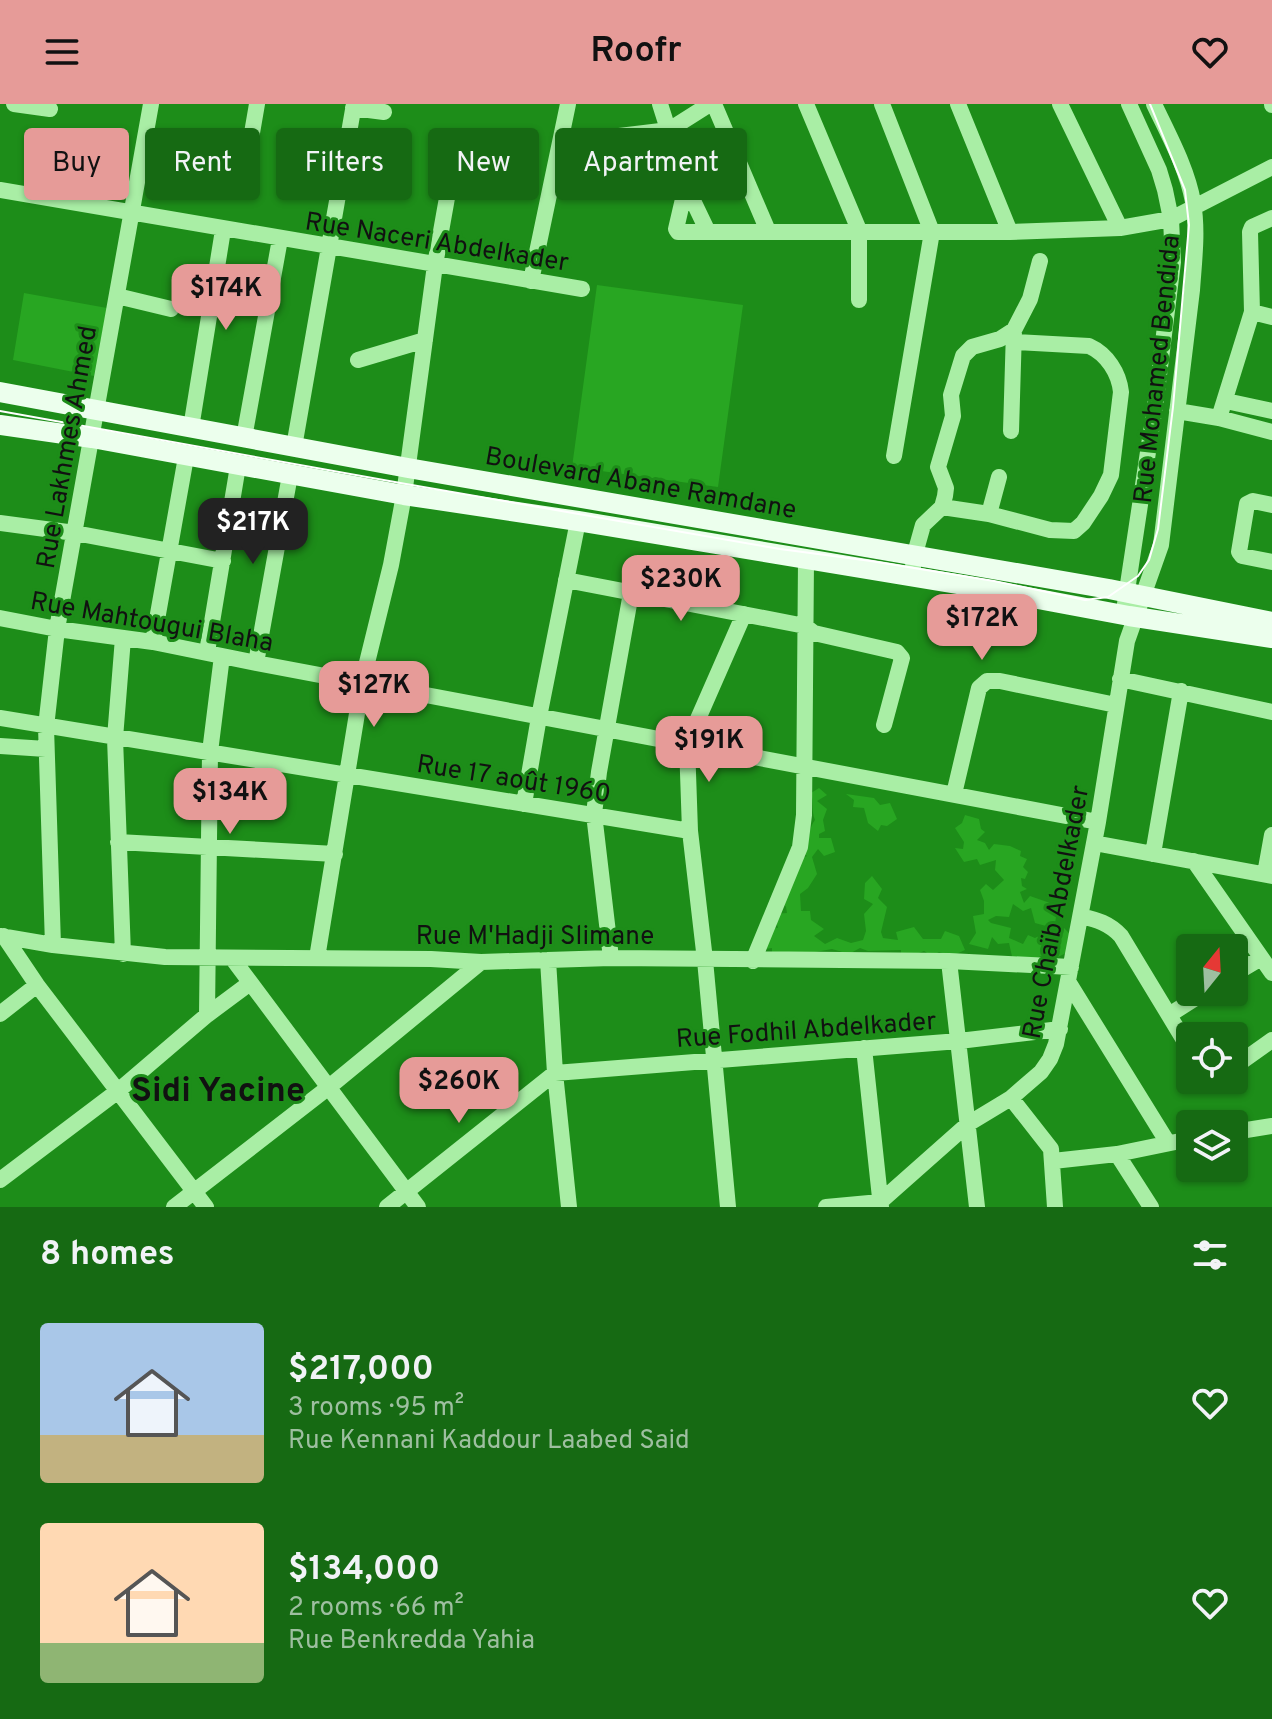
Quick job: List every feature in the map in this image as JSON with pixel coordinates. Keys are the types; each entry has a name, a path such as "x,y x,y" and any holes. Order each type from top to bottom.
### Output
{"main road":[{"name":"Boulevard Abane Ramdane","path":"0,392 408,468 579,496 1131,616 1272,638"},
{"name":"Boulevard Abane Ramdane","path":"1,430 92,438 404,495 806,560 913,567 1134,595 1272,622"}],"street":[{"path":"14,104 50,109"},
{"name":"Rue Lakhmes Ahmed","path":"53,945 46,727 57,629 151,104"},
{"path":"253,128 257,104"},
{"path":"564,128 568,104"},
{"path":"660,104 668,128"},
{"path":"672,128 712,104 768,231"},
{"path":"806,104 859,230 859,300"},
{"path":"882,104 932,232 894,456"},
{"path":"958,104 1010,232"},
{"path":"1060,104 1120,228"},
{"path":"1129,104 1159,170 1171,219 1173,262 1134,595"},
{"name":"Rue Mohamed Bendida","path":"1131,616 1134,595 1161,545 1193,278 1193,205 1180,161 1154,104"},
{"path":"294,447 353,106 384,112"},
{"path":"683,200 677,231 1010,232 1120,228 1171,219 1272,167"},
{"path":"531,281 555,171"},
{"name":"Rue Naceri Abdelkader","path":"0,190 582,289"},
{"path":"317,958 362,683 391,565 404,495 447,200"},
{"path":"693,200 708,232"},
{"path":"1219,418 1252,312 1250,232 1252,227 1272,218"},
{"path":"191,428 223,230"},
{"path":"244,438 280,239"},
{"path":"1011,431 1014,336 1030,299 1040,261"},
{"path":"117,296 171,309"},
{"path":"1252,312 1272,317"},
{"path":"913,567 923,525 942,507 946,488 938,467 953,416 951,395 963,356 972,347 1014,336 1089,346 1112,366 1121,392 1111,475 1101,496 1074,531 1050,530 989,514 942,507"},
{"path":"358,360 425,340"},
{"path":"1226,401 1272,411"},
{"path":"1177,411 1272,432"},
{"path":"153,642 186,457"},
{"path":"207,1015 214,654 223,561 238,466"},
{"path":"256,663 290,475"},
{"path":"989,514 999,477"},
{"path":"1272,505 1253,501 1247,504 1239,552 1242,556 1272,562"},
{"path":"524,804 578,521"},
{"path":"0,523 75,533 223,561"},
{"path":"753,961 800,847 804,815 806,560"},
{"path":"566,580 805,626 814,633 901,654 884,725"},
{"path":"611,958 594,814 631,593"},
{"path":"728,1207 690,831 687,744 744,614"},
{"name":"Rue Chaïb Abdelkader","path":"880,1204 968,1124 1011,1098 1041,1072 1050,1059 1060,1029 1081,916 1131,616"},
{"name":"Rue Mahtougui Blaha","path":"0,618 153,642 1098,822"},
{"path":"123,638 115,738 123,954"},
{"path":"1120,679 1272,712"},
{"path":"954,794 979,688 987,681 1116,705"},
{"path":"1153,854 1181,691"},
{"name":"Rue 17 août 1960","path":"0,718 690,831"},
{"path":"0,746 46,749"},
{"path":"1094,843 1268,875 1272,835"},
{"path":"118,842 335,854"},
{"path":"1194,861 1272,973"},
{"path":"1081,916 1113,926 1176,1027"},
{"path":"2,936 206,1207"},
{"name":"Rue M'Hadji Slimane","path":"2,936 123,954 209,958 481,962 611,958 949,961 1070,975"},
{"path":"232,958 418,1207"},
{"path":"1248,966 1261,958"},
{"path":"548,960 555,1073 569,1207"},
{"path":"949,961 977,1207"},
{"path":"174,1207 329,1087 481,962"},
{"path":"1070,975 1168,1143"},
{"path":"0,1180 118,1091 207,1015 250,983"},
{"path":"0,1014 37,985"},
{"path":"1169,1015 1183,1006"},
{"name":"Rue Fodhil Abdelkader","path":"555,1073 959,1041 1060,1029"},
{"path":"1248,1057 1272,1040"},
{"path":"826,1207 880,1204 864,1048"},
{"path":"387,1207 555,1073"},
{"path":"1011,1098 1048,1143 1053,1161 1055,1207"},
{"path":"1248,1130 1272,1126"},
{"path":"1053,1161 1117,1154 1176,1142"},
{"path":"1117,1154 1151,1207"}],"green space":[{"path":"597,285 743,305 718,487 572,467"},
{"path":"24,293 107,308 94,376 13,360"},
{"path":"819,788 827,795 817,801 827,809 823,820 825,831 819,834 819,838 831,838 835,852 824,856 818,849 812,857 817,874 800,894 801,911 810,911 811,920 824,929 814,936 825,944 837,938 851,943 863,940 866,931 864,914 873,904 864,899 865,883 872,876 882,889 878,898 887,907 881,932 883,938 898,940 896,932 914,927 923,939 941,939 945,931 959,936 965,950 952,956 939,952 932,956 924,951 909,957 901,955 901,950 868,951 860,948 849,954 832,949 799,955 772,953 772,948 765,949 771,927 778,928 774,914 787,913 780,898 797,860 807,856 802,852 815,820 811,793"},
{"path":"846,794 874,798 880,805 890,803 897,819 887,826 881,825 878,831 868,823 864,808 853,807 854,800"},
{"path":"965,815 979,819 985,832 977,840 985,843 989,850 994,844 1010,846 1021,851 1020,856 1027,859 1023,867 1028,872 1025,879 1021,878 1022,886 1027,889 1020,892 1024,903 1030,896 1050,903 1050,909 1057,910 1055,924 1046,926 1035,923 1031,908 1023,911 1013,904 1009,917 996,916 988,920 1011,928 1009,938 1023,944 1028,935 1035,938 1044,933 1052,942 1064,928 1073,937 1068,952 1058,957 1053,954 1049,961 1041,956 1028,962 1013,961 1009,943 998,944 992,937 988,949 969,944 976,933 973,916 984,914 980,890 986,884 993,890 1004,880 995,870 996,860 980,865 977,859 964,862 955,848 963,849 964,842 955,828 962,823"}],"tram line":[{"path":"0,411 780,549 994,581 1085,600 1108,597 1138,576 1149,560 1158,529 1173,407 1189,225 1185,190 1150,104"}],"district":[{"name":"Sidi Yacine","path":"218,1089"}]}
